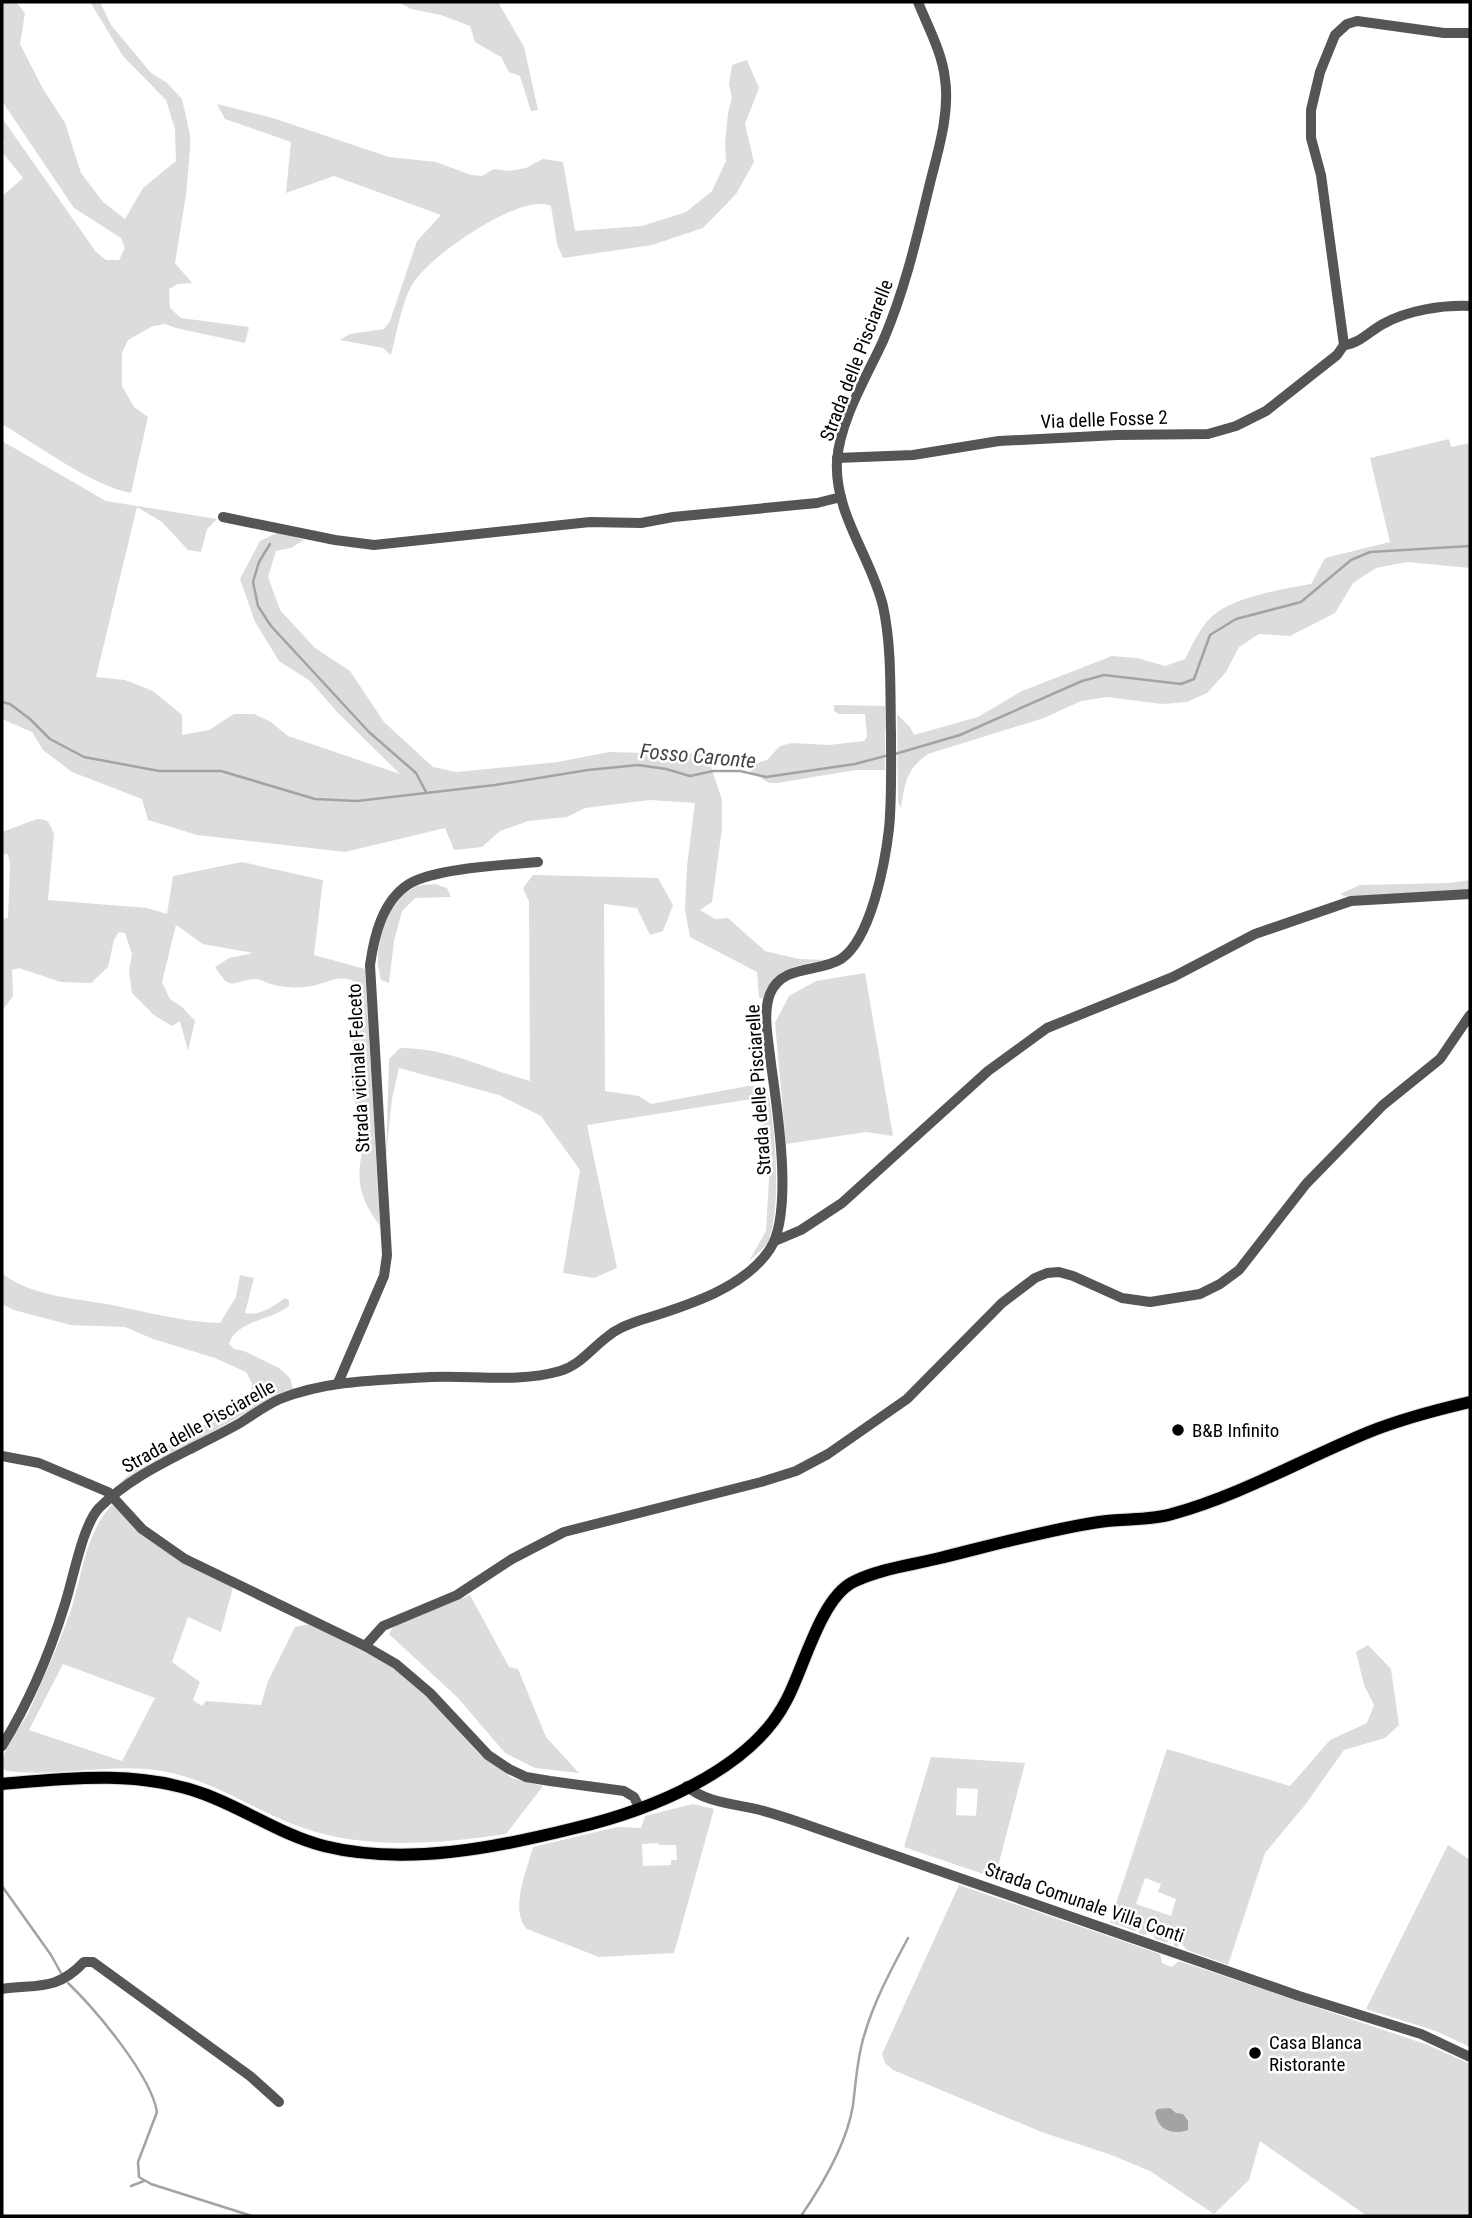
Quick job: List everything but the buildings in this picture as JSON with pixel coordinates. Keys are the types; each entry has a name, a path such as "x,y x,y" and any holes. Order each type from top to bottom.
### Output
{"main road":[{"path":"2,1784 114,1777 146,1779 206,1794 292,1835 324,1846 393,1854 453,1852 589,1825 687,1786 735,1759 766,1730 787,1700 830,1603 846,1586 856,1581 905,1566 1071,1527 1176,1513 1275,1475 1371,1432 1470,1402"}],"street":[{"name":"Strada delle Pisciarelle","path":"2,1746 20,1716 63,1612 93,1516 140,1476 227,1431 278,1399 338,1383 439,1377 510,1377 560,1371 577,1363 621,1328 691,1305 722,1289 751,1270 775,1241 782,1187 779,1121 767,1027 770,993 780,979 790,973 837,961 845,956 857,941 868,916 889,833 891,725 883,607 841,497 837,480 837,458 847,422 905,285 942,133 947,97 944,72 918,2"},
{"path":"1344,345 1321,175 1311,138 1311,110 1335,35 1347,24 1356,21 1444,33 1470,33"},
{"name":"Via delle Fosse 2","path":"837,458 913,455 999,441 1208,434 1236,426 1266,411 1337,355 1344,345 1354,343 1384,323 1421,310 1470,306"},
{"path":"223,517 335,540 374,545 590,522 640,523 673,517 817,503 841,497"},
{"name":"Strada vicinale Felceto","path":"338,1383 387,1265 370,965 380,922 398,893 410,883 465,869 538,862"},
{"path":"775,1241 801,1230 842,1203 988,1071 1047,1028 1173,977 1255,934 1351,901 1470,894"},
{"path":"365,1646 383,1626 457,1595 512,1559 564,1532 761,1482 796,1471 828,1454 907,1399 1002,1303 1035,1278 1059,1272 1122,1298 1150,1303 1200,1294 1220,1284 1239,1270 1306,1184 1383,1105 1440,1059 1470,1015"},
{"name":"Strada delle Pisciarelle","path":"2,1456 48,1466 114,1496 142,1529 185,1559 397,1664 430,1693 488,1755 509,1769 526,1777 624,1791 634,1797 639,1807"},
{"name":"Strada Comunale Villa Conti","path":"687,1786 707,1797 758,1809 813,1827 1299,1996 1420,2034 1470,2057"},
{"path":"2,1989 58,1983 84,1962 93,1962 222,2055 279,2102"}],"shaded area":[{"path":"2,2 16,2 25,13 20,44 43,89 65,123 81,173 103,202 125,219 143,188 176,161 175,129 166,100 123,56 90,2 100,2 111,25 152,74 166,82 182,99 190,135 190,150 175,263 192,283 178,284 169,289 170,308 181,318 249,327 245,343 165,324 153,326 128,340 122,353 122,386 134,407 148,417 131,493 83,474 2,424 2,196 23,178 3,153 2,118 96,252 106,260 119,260 125,248 121,238 74,208 2,101"},
{"path":"398,2 498,2 524,47 538,110 531,111 520,76 509,72 501,57 475,42 470,26 441,15 411,9"},
{"path":"747,60 759,88 745,124 754,162 736,194 703,228 652,245 563,258 557,244 551,206 537,204 519,208 457,242 424,270 406,297 391,355 383,348 340,340 350,334 384,329 390,321 417,241 441,215 334,176 286,193 291,142 225,119 217,104 273,118 389,157 436,162 471,175 482,176 494,169 509,171 526,168 543,159 563,162 575,231 642,226 686,212 712,191 726,161 725,142 732,98 729,85 732,65"},
{"path":"1449,439 1451,447 1470,443 1470,568 1407,562 1376,568 1353,583 1335,613 1290,636 1259,634 1239,647 1226,672 1207,693 1187,702 1162,704 1107,697 1081,701 1044,718 928,754 908,777 901,808 898,802 897,714 914,735 978,717 1022,691 1112,656 1137,658 1165,666 1185,659 1206,623 1226,607 1262,594 1311,584 1325,558 1390,542 1370,458"},
{"path":"2,441 106,501 217,519 207,529 201,552 188,550 162,522 137,507 96,677 125,680 153,691 182,715 182,735 209,730 234,714 254,714 271,722 288,736 400,774 338,713 310,681 279,661 255,622 240,579 260,541 279,532 304,540 291,548 276,551 268,577 280,610 315,648 350,671 384,722 433,767 456,772 558,762 609,752 700,752 707,755 722,800 722,829 712,902 700,910 715,919 728,918 765,951 799,959 825,960 795,967 780,974 763,999 759,997 757,972 690,937 685,910 687,866 695,803 650,800 585,808 567,817 528,821 500,831 482,847 454,850 445,828 345,852 197,835 148,820 142,799 72,772 43,750 32,732 2,719"},
{"path":"834,705 885,706 885,770 856,770 769,783 744,767 767,760 780,746 792,743 829,745 864,741 867,737 865,714 839,714 834,711"},
{"path":"37,819 48,823 54,834 48,900 147,908 167,914 173,876 242,862 323,880 314,955 365,969 380,1226 367,1205 360,1183 365,1128 355,1103 352,1077 357,983 337,979 311,986 287,987 256,979 229,983 215,967 229,958 253,953 203,944 176,925 162,982 170,999 195,1021 188,1051 180,1021 172,1026 154,1015 132,993 129,971 132,954 125,933 119,932 114,940 108,967 91,983 61,982 19,968 12,970 13,996 2,1011 2,919 8,918 10,863 8,854 2,854 2,832"},
{"path":"533,875 658,878 673,905 663,931 650,935 637,908 604,904 605,1091 639,1096 651,1104 748,1086 766,1086 775,1142 775,1209 768,1242 749,1261 766,1231 770,1164 758,1098 587,1125 617,1268 594,1278 563,1273 580,1170 541,1116 499,1095 399,1068 392,1099 386,1158 389,1059 400,1048 451,1055 530,1081 529,902 523,888"},
{"path":"1470,880 1470,891 1347,897 1340,894 1360,885"},
{"path":"435,884 447,888 451,897 415,898 402,911 394,941 389,983 381,980 379,948 384,927 394,906 409,891 420,885"},
{"path":"865,973 893,1136 866,1132 786,1144 775,1023 789,996 816,981"},
{"path":"2,1273 27,1288 57,1296 181,1319 220,1323 236,1297 240,1275 254,1278 245,1313 261,1312 285,1298 289,1300 289,1306 239,1330 229,1344 234,1349 279,1368 290,1378 294,1392 270,1399 117,1486 131,1472 163,1449 249,1401 252,1383 246,1372 215,1358 153,1339 125,1327 70,1325 14,1310 2,1304"},
{"path":"112,1505 153,1542 185,1565 233,1587 221,1632 188,1617 172,1662 200,1682 193,1700 202,1706 206,1701 261,1705 268,1681 295,1627 310,1624 390,1664 436,1706 479,1754 512,1778 543,1786 506,1834 400,1843 347,1839 320,1833 279,1819 204,1783 151,1769 110,1768 28,1773 2,1768 6,1752 28,1713 62,1634 86,1554 103,1516","holes":["63,1664 155,1698 122,1761 29,1730"]},
{"path":"470,1595 509,1667 518,1669 546,1737 579,1773 535,1768 505,1753 458,1698 389,1634 393,1627"},
{"path":"1368,1645 1391,1669 1399,1725 1385,1738 1344,1750 1305,1805 1265,1853 1228,1965 1187,1950 1182,1944 1174,1946 1173,1941 1169,1940 1167,1943 1155,1939 1153,1934 1145,1935 1139,1933 1139,1929 1134,1931 1110,1922 1167,1749 1290,1786 1330,1740 1367,1723 1374,1705 1364,1685 1356,1652","holes":["1145,1878 1161,1884 1158,1892 1176,1899 1171,1916 1136,1904"]},
{"path":"931,1757 1025,1763 995,1878 904,1847","holes":["957,1788 978,1789 976,1816 956,1815"]},
{"path":"693,1804 714,1809 674,1953 599,1957 527,1929 522,1921 519,1901 533,1847 617,1827 641,1828 645,1816","holes":["642,1844 676,1845 677,1860 671,1860 671,1865 643,1866"]},
{"path":"1448,1845 1470,1860 1470,2047 1436,2031 1366,2009"},
{"path":"959,1885 1160,1954 1162,1963 1172,1967 1179,1961 1428,2045 1470,2064 1470,2216 1367,2216 1260,2141 1249,2180 1214,2214 1150,2171 1109,2154 1044,2133 893,2070 885,2063 882,2054"},
{"path":"1170,2108 1183,2114 1188,2121 1188,2130 1176,2132 1162,2127 1155,2112 1158,2109"}],"waterway":[{"path":"270,544 259,562 253,582 258,606 271,626 369,732 416,773 426,792"},
{"name":"Fosso Caronte","path":"895,754 960,735 1082,681 1104,675 1181,684 1194,679 1210,635 1236,619 1301,602 1351,560 1370,552 1470,546"},
{"name":"Fosso Caronte","path":"2,702 10,704 30,719 50,739 84,757 159,771 221,771 315,799 357,801 638,765 690,776 713,771 740,771 766,777 855,764 889,755"},
{"path":"2,1886 61,1973"},
{"path":"801,2216 840,2149 850,2120 860,2053 868,2023 883,1986 908,1938"},
{"path":"68,1983 120,2043 153,2097 157,2112 138,2162 139,2177 151,2184 252,2216"},
{"path":"131,2186 144,2181"}],"place":[{"name":"B&B Infinito","path":"1178,1430"},
{"name":"Casa Blanca Ristorante","path":"1255,2053"}]}
